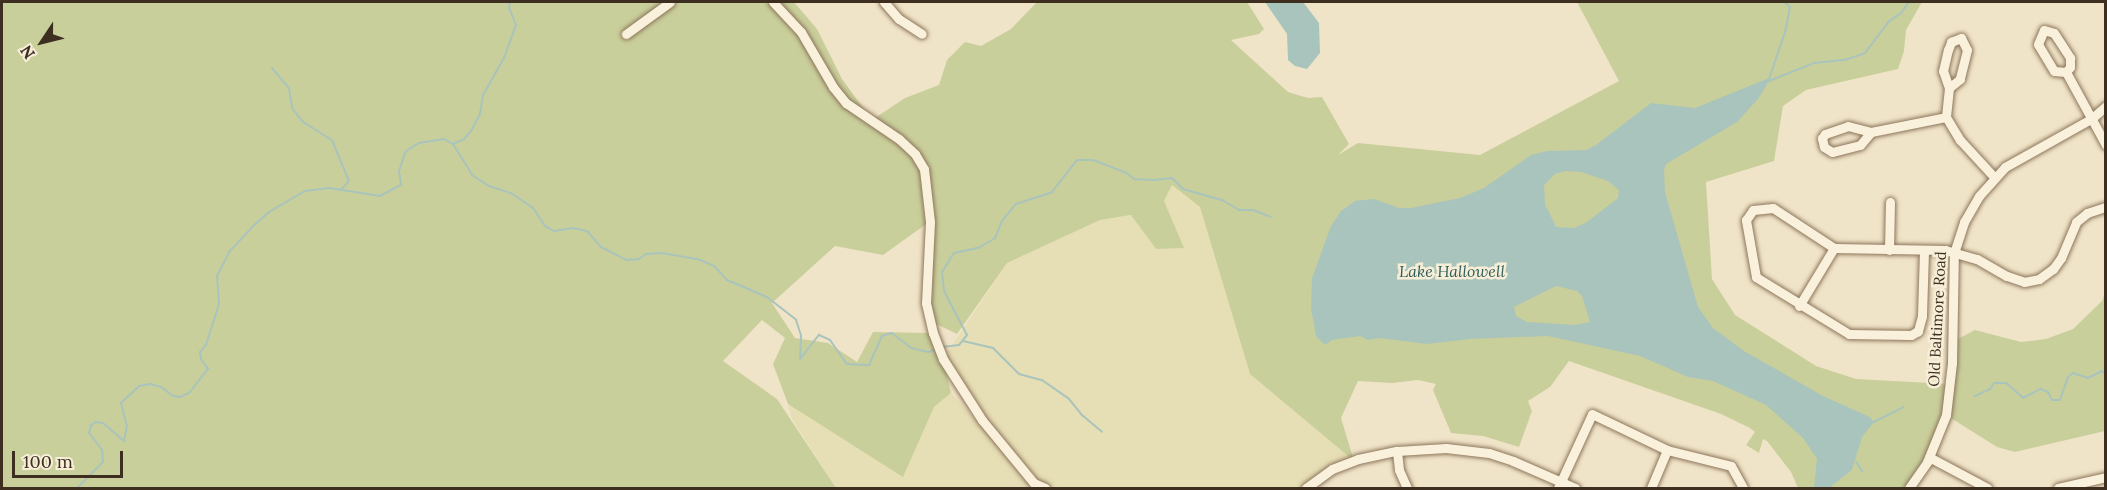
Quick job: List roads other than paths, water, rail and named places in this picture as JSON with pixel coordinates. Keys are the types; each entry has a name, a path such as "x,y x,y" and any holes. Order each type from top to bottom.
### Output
{"street":[{"path":"626,34 670,2"},
{"path":"773,2 801,32 833,87 846,103 899,139 915,154 924,169 930,222 926,303 928,320 939,348 982,420 1034,483 1045,489"},
{"path":"884,2 899,19 922,34"},
{"path":"2044,30 2055,33 2070,58 2071,63 2066,72 2054,71 2038,44 2044,30"},
{"path":"1950,88 1960,79 1963,69 1967,50 1961,38 1951,42 1943,71 1950,88 1946,117 1960,140 1994,177"},
{"path":"2066,72 2106,145"},
{"name":"Old Baltimore Road","path":"1909,489 1929,457 1946,415 1952,363 1954,253 1964,222 1979,196 1994,177 2023,155 2091,119 2106,106"},
{"path":"1871,132 1860,145 1832,152 1824,147 1822,138 1830,130 1856,126 1871,132 1946,117"},
{"path":"1889,250 1890,202"},
{"path":"1924,251 1921,326 1911,335 1849,334 1763,283 1754,273 1746,220 1749,213 1767,207 1773,208 1834,248 1945,250 1977,259 2007,276 2024,282 2032,281 2050,272 2061,258 2076,222 2087,213 2106,207"},
{"path":"1799,306 1834,248"},
{"path":"1560,485 1592,414 1667,450 1731,466 1743,489"},
{"path":"1306,489 1332,470 1358,459 1396,451 1446,448 1489,453 1513,461 1560,485 1575,489"},
{"path":"1651,489 1667,450"},
{"path":"1396,451 1399,470 1407,489"},
{"path":"1929,457 1987,489"},
{"path":"2058,489 2106,477"}],"water":[{"path":"1265,2 1303,2 1319,23 1320,53 1307,69 1295,66 1288,60 1287,34"},
{"name":"Lake Hallowell","path":"1769,78 1758,99 1737,122 1666,164 1665,192 1698,307 1713,328 1744,351 1823,396 1870,417 1874,422 1862,437 1852,470 1829,488 1814,488 1817,459 1803,438 1766,405 1713,381 1688,377 1640,356 1548,336 1470,339 1427,344 1380,338 1368,340 1360,336 1332,340 1325,345 1316,336 1311,308 1312,278 1331,226 1341,211 1355,201 1374,199 1399,208 1411,208 1460,198 1484,188 1531,155 1547,151 1586,150 1596,145 1651,103 1695,108","holes":["1565,171 1581,172 1608,181 1619,190 1618,198 1587,222 1574,228 1556,227 1545,204 1544,185 1555,174","1556,286 1577,291 1582,296 1590,322 1575,325 1527,322 1516,316 1514,307"]}],"waterway":[{"path":"453,144 464,139 471,131 480,114 483,95 504,58 516,25 509,8 510,2"},
{"path":"1769,79 1786,29 1790,7 1784,2"},
{"path":"1769,81 1814,63 1845,60 1865,53 1888,22 1901,13 1909,2"},
{"path":"272,68 289,88 292,108 303,122 332,140 349,181 341,190"},
{"path":"77,488 103,462 102,450 89,433 91,425 96,422 103,423 124,441 127,426 121,403 139,386 150,384 161,387 173,396 180,397 189,393 208,369 201,359 200,352 206,345 219,304 217,276 230,251 253,226 269,212 305,191 329,188 380,196 401,185 399,171 406,151 419,143 444,139 453,144 472,175 489,186 511,193 533,208 545,226 554,231 572,228 587,231 601,247 627,260 639,259 646,254 662,253 700,260 714,266 727,280 767,297 796,320 801,335 800,359 819,335 830,340 847,364 869,365 882,336 892,333 911,348 929,352 936,349"},
{"path":"942,347 959,345 967,335 944,291 942,272 954,253 978,248 995,238 1002,221 1016,204 1052,192 1077,160 1093,160 1125,172 1134,179 1172,178 1183,189 1222,200 1239,210 1253,210 1271,217"},
{"path":"963,341 993,348 1019,374 1042,380 1069,399 1082,415 1102,432"},
{"path":"1975,396 1990,389 1994,383 2006,383 2023,398 2041,389 2048,392 2052,400 2060,400 2068,377 2073,373 2088,378 2102,371 2106,375"},
{"path":"1874,422 1903,407"},
{"path":"1856,462 1862,471"}]}
